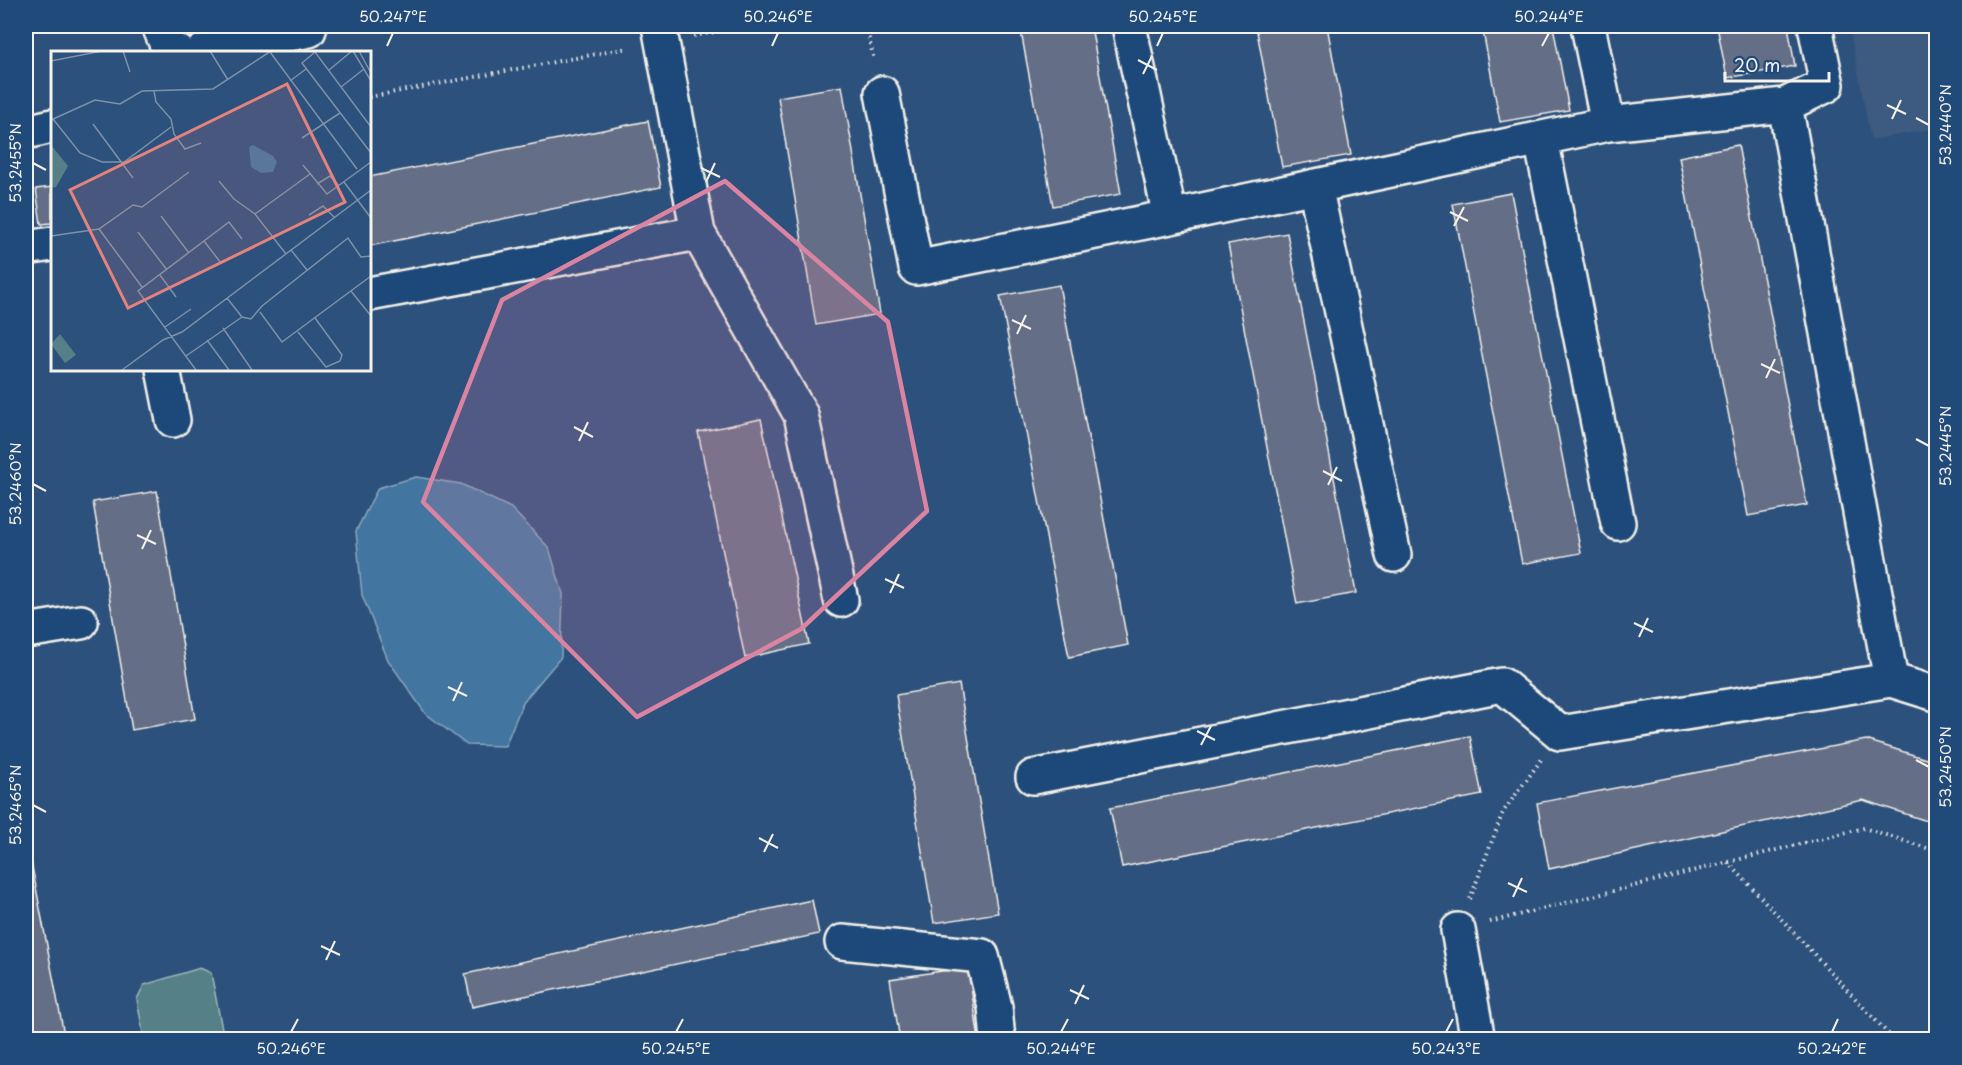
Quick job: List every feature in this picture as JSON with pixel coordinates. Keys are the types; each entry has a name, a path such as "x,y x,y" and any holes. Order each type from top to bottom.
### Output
{"lane":[{"path":"159,26 167,45 176,51"},
{"path":"1129,26 1170,217"},
{"path":"1588,26 1608,124"},
{"path":"882,93 915,268 1170,217 1608,124 1785,105 1827,85 1815,26"},
{"path":"207,51 309,30"},
{"path":"661,34 698,233 801,415 841,600"},
{"path":"1785,105 1891,680"},
{"path":"26,132 51,126"},
{"path":"1541,139 1618,523"},
{"path":"1315,186 1394,555"},
{"path":"370,294 698,233"},
{"path":"26,248 51,244"},
{"path":"162,370 173,420"},
{"path":"26,631 81,622"},
{"path":"1033,777 1502,685 1560,733 1891,680 1936,694"},
{"path":"1458,930 1478,1040"},
{"path":"842,942 982,956 995,1007 998,1040"}],"path":[{"path":"370,97 661,34 745,26"},
{"path":"1458,930 1503,812 1560,733"},
{"path":"1458,930 1864,828 1936,851"},
{"path":"1728,862 1894,1040"}],"highlighted area":[{"path":"725,181 888,322 927,511 801,629 637,717 423,502 502,300"}],"shaded area":[{"path":"1849,26 1936,26 1936,128 1871,140"},
{"path":"416,477 461,484 511,508 549,548 563,594 561,657 523,702 505,746 467,745 425,713 388,660 362,595 356,531 378,488"}],"green space":[{"path":"200,968 211,973 224,1039 144,1039 137,999 144,985"}],"building":[{"path":"188,26 256,26 191,40"},
{"path":"1020,26 1091,26 1121,194 1053,206"},
{"path":"1256,26 1327,26 1351,155 1282,167"},
{"path":"1482,26 1553,26 1569,110 1500,122"},
{"path":"1717,26 1788,26 1795,66 1727,78"},
{"path":"842,86 880,314 816,325 778,97"},
{"path":"648,121 661,187 370,246 370,177"},
{"path":"1738,145 1807,505 1748,516 1679,157"},
{"path":"51,187 51,223 41,224 36,189"},
{"path":"1511,193 1581,553 1522,564 1453,204"},
{"path":"1287,233 1356,593 1297,604 1228,244"},
{"path":"1059,285 1128,645 1069,657 1000,296"},
{"path":"761,419 809,644 745,658 698,432"},
{"path":"157,491 195,719 132,730 93,502"},
{"path":"959,684 998,913 934,923 896,695"},
{"path":"1470,736 1482,795 1122,867 1110,808"},
{"path":"1866,740 1936,762 1936,824 1863,800 1549,869 1537,803"},
{"path":"26,835 65,1040 26,1040"},
{"path":"812,900 819,934 472,1007 465,974"},
{"path":"968,967 979,1040 900,1040 890,979"}]}
